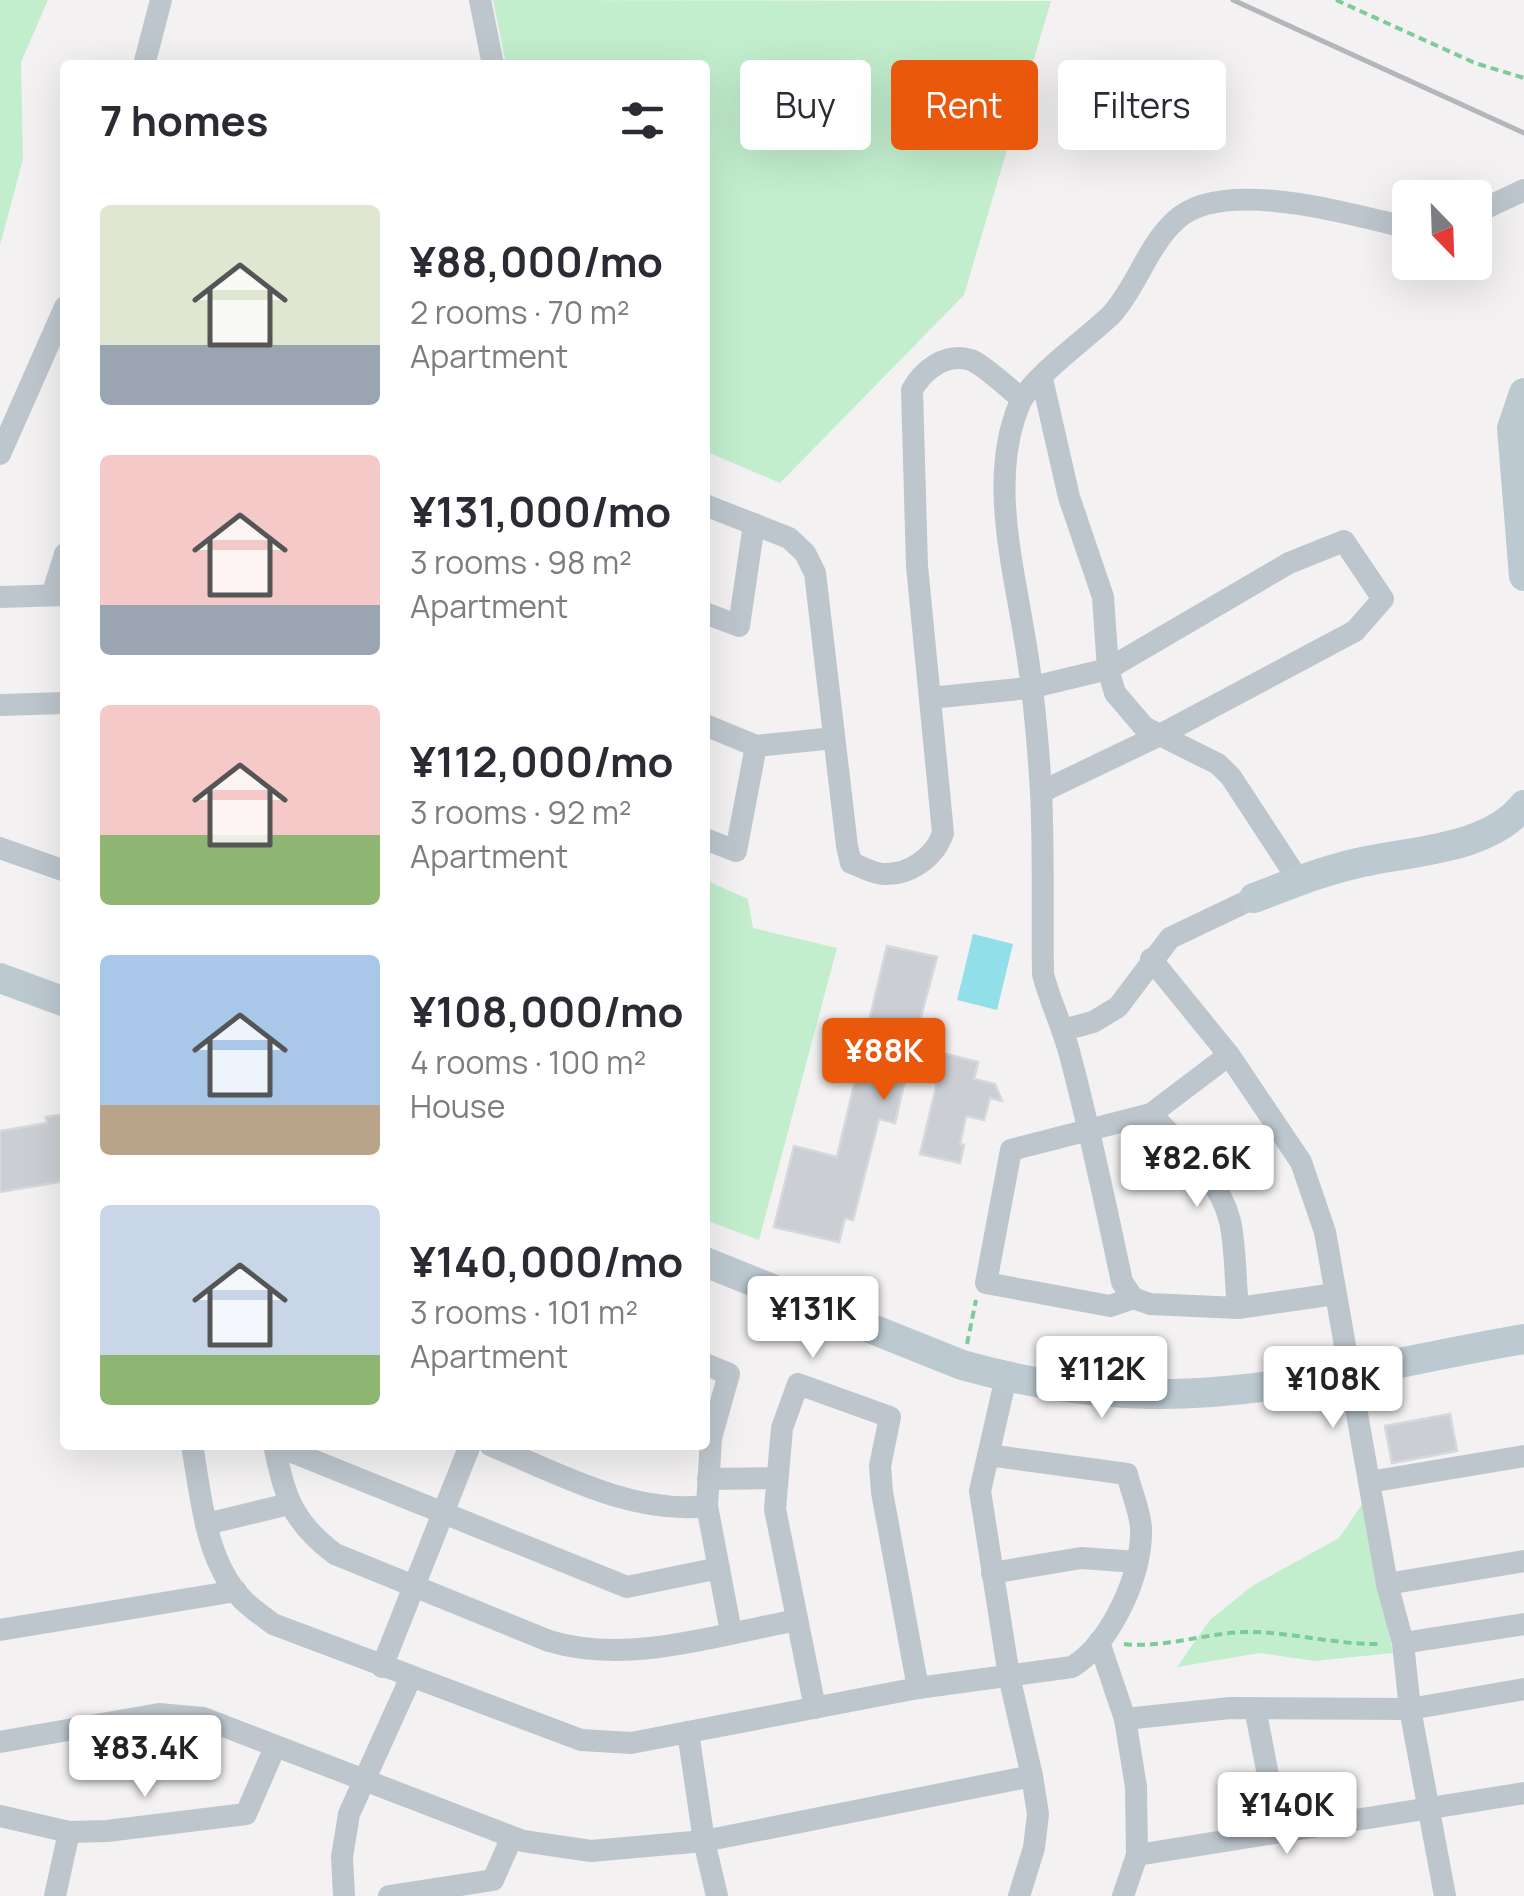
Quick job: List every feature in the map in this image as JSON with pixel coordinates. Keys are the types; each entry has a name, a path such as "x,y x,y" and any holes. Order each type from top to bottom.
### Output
{"street":[{"path":"145,60 162,0"},
{"path":"480,0 492,60"},
{"path":"1492,205 1524,190"},
{"path":"1132,1298 1122,1282 1089,1128 1064,1030 1050,1000 1044,974 1040,792 1004,470 1010,433 1022,399 1111,314 1174,221 1192,208 1230,198 1343,210 1392,223"},
{"path":"0,454 60,318"},
{"path":"710,506 790,538 805,553 815,573 846,846 852,862 882,875 904,871 922,863 938,847 943,834 917,566 912,390 919,376 932,366 945,360 971,360 1022,399"},
{"path":"1042,379 1069,497 1103,598 1108,669 1115,693 1144,727 1218,764 1231,777 1298,881"},
{"path":"1524,393 1512,428 1524,576"},
{"path":"710,616 739,626 754,524"},
{"path":"930,698 1030,688 1108,669 1289,563 1344,541 1383,599 1356,631 1160,736 1040,792"},
{"path":"0,597 58,595"},
{"path":"0,705 60,702"},
{"path":"710,727 756,746 834,738"},
{"path":"710,841 736,851 756,746"},
{"path":"1064,1030 1093,1022 1118,1008 1170,938 1298,881 1357,863 1437,848 1492,832 1521,812"},
{"path":"0,848 60,869"},
{"path":"1151,959 1229,1055 1302,1162 1325,1232 1387,1584 1403,1643 1410,1709 1444,1896"},
{"path":"0,978 60,1000"},
{"path":"1229,1055 1151,1114 1011,1150 986,1282 1110,1306 1132,1298 1150,1304 1238,1308 1336,1294"},
{"path":"1151,1114 1201,1167 1219,1194 1230,1221 1238,1308"},
{"path":"710,1264 962,1365 1080,1389 1153,1394 1265,1385 1524,1339"},
{"path":"710,1366 729,1374 710,1439"},
{"path":"1006,1377 980,1491 1009,1676 1038,1814 1034,1848 1019,1896"},
{"path":"815,1708 776,1509 782,1428 798,1384 890,1417 880,1466 882,1492 918,1688"},
{"path":"193,1450 206,1524 221,1569 236,1591 273,1624 581,1740 632,1743 918,1688 1072,1667 1087,1658 1131,1589 1137,1562 1141,1528 1127,1474 988,1455"},
{"path":"276,1450 289,1504 312,1537 335,1554 549,1641 581,1651 627,1651 798,1620"},
{"path":"287,1450 627,1586 719,1568"},
{"path":"382,1667 468,1450"},
{"path":"502,1450 617,1497 688,1508 707,1506"},
{"path":"708,1450 707,1506 731,1632"},
{"path":"1369,1482 1524,1456"},
{"path":"708,1478 776,1478"},
{"path":"206,1524 289,1504"},
{"path":"992,1573 1081,1558 1137,1562"},
{"path":"1387,1584 1524,1560"},
{"path":"0,1630 236,1591"},
{"path":"1403,1643 1524,1624"},
{"path":"1100,1642 1126,1718 1136,1786 1137,1855 1123,1896"},
{"path":"344,1896 345,1833 350,1814 411,1678"},
{"path":"1126,1718 1255,1708 1410,1709 1524,1689"},
{"path":"1255,1708 1279,1832"},
{"path":"0,1742 159,1714 203,1718 512,1837 591,1851 704,1842 1032,1776"},
{"path":"688,1732 716,1896"},
{"path":"0,1816 69,1832 246,1814 276,1748"},
{"path":"1137,1855 1524,1793"},
{"path":"56,1896 69,1832"},
{"path":"388,1896 493,1880 512,1837"}],"path":[{"path":"1336,0 1475,63 1524,78"},
{"path":"962,1365 978,1291 986,1282"},
{"path":"1100,1642 1144,1646 1211,1633 1259,1632 1360,1644 1403,1643"}],"green space":[{"path":"0,0 48,0 21,62 23,159 0,245"},
{"path":"493,0 1051,1 1034,60 891,60 891,150 1007,150 964,295 780,483 710,453 710,60 505,60"},
{"path":"710,882 748,899 753,928 837,948 759,1240 710,1222"},
{"path":"1365,1500 1393,1653 1315,1661 1260,1653 1177,1667 1210,1620 1252,1586 1339,1538"}],"water":[{"path":"973,934 1013,944 997,1010 957,1000"}],"building":[{"path":"887,946 937,957 913,1046 978,1062 974,1079 995,1084 1002,1101 990,1098 984,1120 966,1116 960,1163 920,1154 937,1083 906,1075 895,1123 879,1119 853,1220 845,1218 839,1242 774,1227 794,1146 837,1157"},
{"path":"60,1115 60,1182 0,1192 0,1131 47,1123 46,1117"},
{"path":"1450,1414 1457,1451 1392,1463 1385,1426"}],"railway":[{"path":"1233,0 1524,133"}]}
